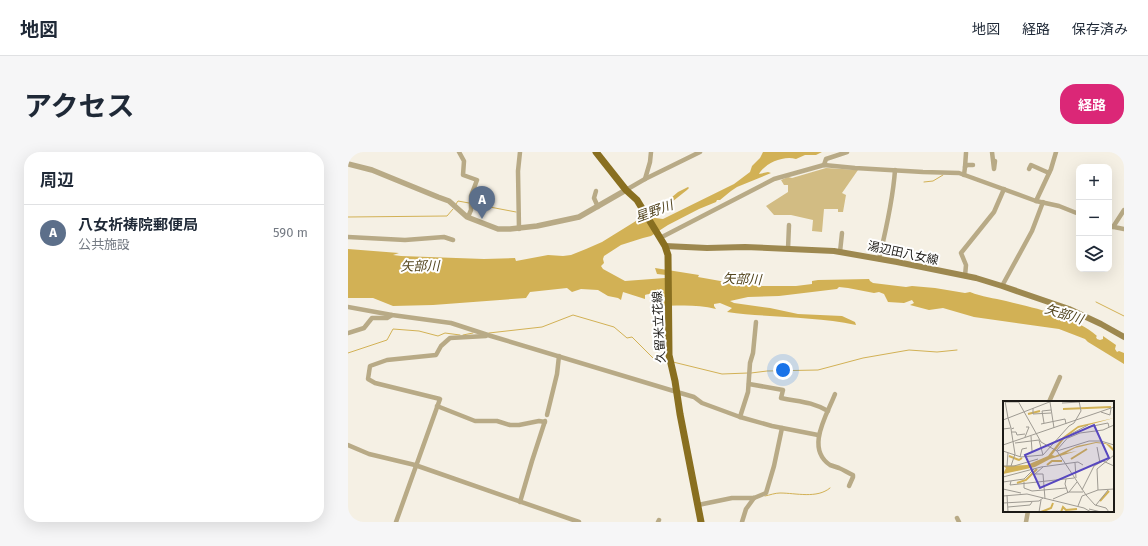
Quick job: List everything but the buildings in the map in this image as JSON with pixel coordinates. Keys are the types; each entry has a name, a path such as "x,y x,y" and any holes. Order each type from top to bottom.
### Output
{"main road":[{"name":"久留米立花線","path":"596,152 626,190 637,200 668,255 669,355 701,522"},
{"name":"湯辺田八女線","path":"664,246 788,249 840,252 965,276 1069,309 1124,337"}],"street":[{"path":"459,152 464,161 463,175 477,180 471,196 471,210 468,217"},
{"path":"518,229 518,171 520,152"},
{"path":"646,179 651,152"},
{"path":"348,164 372,170 402,181 428,194 446,200 468,217 498,229 518,229 579,217 646,179 700,152"},
{"path":"824,165 826,159 847,152"},
{"path":"964,174 966,152"},
{"path":"992,152 994,169 995,161"},
{"path":"1036,201 1049,173 1056,152"},
{"path":"659,237 774,179 824,165 959,173 1036,201 1058,206 1076,213"},
{"path":"965,166 973,165"},
{"path":"1029,169 1031,165 1049,173"},
{"path":"879,259 894,187 895,170"},
{"path":"965,276 966,265 961,253 994,212 1004,189"},
{"path":"596,191 594,198 598,207"},
{"path":"999,287 1032,231 1043,202"},
{"path":"1112,226 1124,210"},
{"path":"788,249 789,225"},
{"path":"1112,227 1124,229"},
{"path":"840,252 842,233"},
{"path":"348,237 405,240 444,237 453,240"},
{"path":"348,307 392,316 451,323 694,397 702,404 740,417 782,428 818,435"},
{"path":"348,333 364,328 372,318 387,318 392,316"},
{"path":"740,417 748,392 750,363 753,353 756,322"},
{"path":"396,522 415,465 440,399 372,381 368,379 370,366 387,360 436,355 441,346 450,338 487,335"},
{"path":"520,502 546,419 557,374 559,356"},
{"path":"1049,401 1060,377"},
{"path":"749,384 783,390 781,398 798,402 805,401 828,411"},
{"path":"835,394 818,435 819,448 821,455 831,465 853,475 849,486"},
{"path":"438,404 475,421 497,421 510,425 519,425 546,419"},
{"path":"698,505 732,498 754,498 766,493 774,466 782,428"},
{"path":"348,445 369,454 415,465 579,522"},
{"path":"742,522 746,509 754,498"}],"shaded area":[{"path":"826,168 858,170 842,193 846,195 843,212 838,212 838,209 824,209 822,232 812,231 813,220 791,215 774,215 766,206 788,192 788,185 784,185 781,180"}],"water":[{"name":"矢部川","path":"763,152 822,152 816,155 805,155 796,159 786,158 770,163 759,174 768,172 771,173 737,187 720,200 717,200 716,202 668,225 651,236 621,245 604,256 604,263 601,266 603,269 625,281 665,278 666,275 657,274 655,268 699,275 698,277 726,282 759,284 762,286 796,286 812,284 812,281 818,280 869,279 873,283 906,287 912,286 935,288 965,293 970,292 1041,310 1077,323 1097,336 1097,339 1103,339 1103,336 1116,345 1115,349 1117,352 1119,351 1124,353 1124,364 1085,339 1059,329 974,317 943,308 929,310 910,305 914,303 912,300 904,303 888,302 884,294 879,292 874,293 839,287 837,289 779,296 748,297 730,301 734,303 798,314 842,316 855,322 856,325 824,320 727,312 732,308 720,303 714,304 716,309 692,306 652,305 650,301 665,300 665,297 650,294 645,295 645,299 623,292 621,300 608,296 598,290 581,289 572,292 567,288 530,292 526,298 433,305 393,306 373,298 348,298 348,249 399,253 393,255 401,256 484,259 515,258 516,261 548,255 571,255 602,242 644,216 655,212 659,205 665,203 678,192 688,187 689,188 687,190 663,209 655,218 663,219 734,184 750,172 752,166 760,158"}],"waterway":[{"path":"924,182 933,181 943,175"},
{"path":"456,204 458,201 469,203"},
{"path":"474,204 516,212"},
{"path":"348,217 447,216 453,209"},
{"path":"1096,302 1124,316"},
{"path":"489,333 542,327 573,315 614,327 627,338 632,337 653,358 668,362"},
{"path":"348,353 387,340 393,329 419,331 438,336 445,333 460,335"},
{"path":"463,335 473,333"},
{"path":"751,373 767,371 818,370 863,358 909,350 937,352 957,350"},
{"path":"673,362 722,374 748,373"},
{"path":"765,496 780,493 806,495 819,493 830,488"}],"place":[{"name":"八女祈祷院郵便局","path":"482,219"}],"water label":[{"name":"星野川","path":"654,211"}]}
